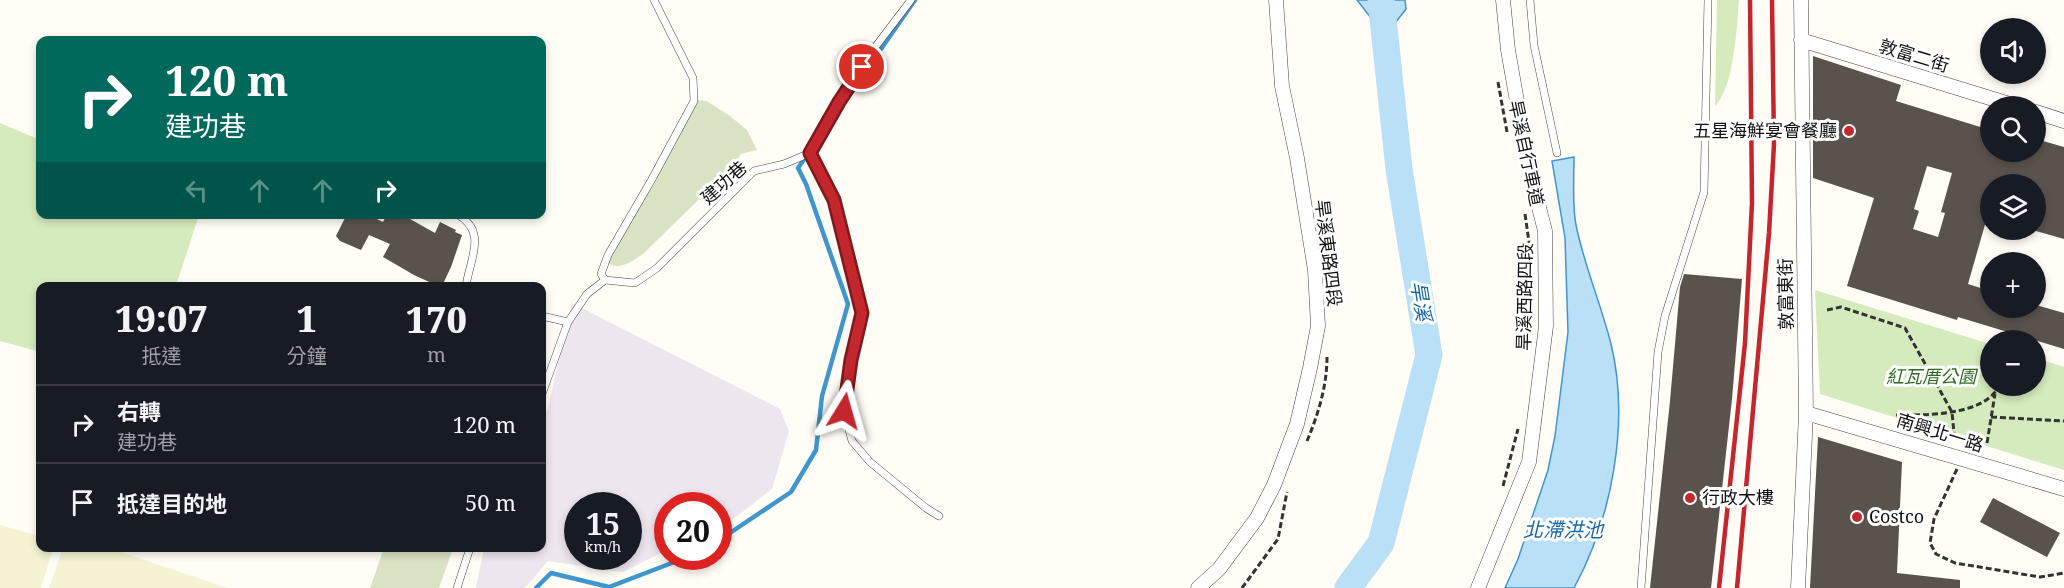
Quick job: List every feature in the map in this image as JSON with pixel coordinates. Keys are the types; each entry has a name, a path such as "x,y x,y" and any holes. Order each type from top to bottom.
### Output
{"street":[{"name":"旱溪東路四段","path":"1198,588 1219,569 1257,518 1274,485 1297,423 1311,368 1318,326 1315,270 1297,158 1282,86 1276,0"},
{"name":"旱溪西路四段","path":"1478,588 1529,462 1546,326 1545,231 1528,164 1508,50 1503,0"},
{"name":"敦富東街","path":"1798,588 1806,413 1801,0"},
{"name":"敦富二街","path":"1802,40 1984,96"},
{"path":"2046,115 2064,121"},
{"name":"南興北一路","path":"1806,413 2064,489"}],"lane":[{"path":"546,383 568,322 587,294 605,280 601,274 603,264 694,101 693,78 654,0"},
{"path":"911,0 873,50 839,102 810,153 834,200 862,313 851,360 844,411 852,441 870,462 939,516"},
{"path":"1530,0 1534,45 1557,153"},
{"path":"1641,588 1658,352 1665,315 1704,192 1708,0"},
{"name":"建功巷","path":"605,280 635,283 657,268 754,171 784,164 810,153"},
{"path":"464,219 471,224 476,238 467,282"},
{"path":"546,317 568,322"},
{"path":"457,588 469,552"}],"path":[{"name":"旱溪自行車道","path":"1497,78 1503,118 1509,139"},
{"name":"旱溪自行車道","path":"1525,213 1531,255"},
{"path":"1827,310 1841,307 1905,328 1952,412 1954,433"},
{"path":"1896,415 1952,412 1974,405 1991,396"},
{"path":"1987,442 1995,396"},
{"path":"1991,417 2064,421"},
{"path":"1500,495 1519,424"},
{"path":"1961,458 1934,519 1930,543 1936,554 1955,563 2040,577 2064,573"}],"shaded area":[{"path":"572,303 780,409 789,431 772,489 736,517 732,519 732,492 654,492 654,556 642,562 642,492 564,492 564,563 548,561 525,588 476,588 483,552 546,552 546,412"},
{"path":"0,525 36,535 36,552 52,552 41,588 0,588"},
{"path":"62,552 121,552 228,588 49,588"}],"green space":[{"path":"1717,0 1739,0 1736,40 1730,71 1726,86 1715,106"},
{"path":"692,99 707,101 730,116 747,130 757,150 741,154 731,168 643,254 621,266 612,265 608,263 623,230 656,181"},
{"path":"0,123 36,138 36,219 198,219 177,282 36,282 36,351 0,341"},
{"name":"紅瓦厝公園","path":"1815,290 1980,341 1980,396 2046,396 2046,361 2064,367 2064,470 1820,394"},
{"path":"383,552 452,552 439,588 370,588"}],"water":[{"path":"1357,0 1405,0 1406,9 1385,36"},
{"name":"北滯洪池","path":"1574,157 1576,225 1583,255 1607,329 1616,374 1619,405 1614,469 1598,531 1574,588 1505,588 1518,559 1548,470 1555,436 1568,332 1565,238 1552,161"}],"building":[{"path":"1813,56 1901,85 1896,101 1980,127 1980,162 2046,162 2046,142 2064,147 2064,239 2046,234 2046,174 1980,174 1981,240 1968,284 1980,288 1980,318 2046,318 2046,308 2064,313 2064,349 2046,344 2046,330 2001,330 1958,317 1957,320 1847,286 1874,198 1813,178","holes":["1927,166 1952,173 1941,212 1945,213 1938,237 1913,229 1919,211 1914,209"]},
{"path":"344,219 377,219 383,222 384,219 410,219 435,233 440,222 462,235 444,282 429,282 383,257 390,244 369,235 361,250 340,241 336,236"},
{"path":"1684,274 1742,279 1732,399 1711,588 1650,588 1680,287"},
{"name":"Costco","path":"1818,437 1902,462 1897,573 1960,580 1960,588 1810,588"},
{"path":"1993,498 2060,533 2047,557 1980,522"}],"waterway":[{"path":"836,114 915,0"},
{"name":"旱溪","path":"1348,588 1381,543 1429,355 1399,169 1381,0"},
{"path":"732,532 791,492 816,450 822,396 848,304 806,184 798,168 807,155"},
{"path":"536,588 551,573 609,587 654,570"}],"railway":[{"path":"1719,588 1745,343 1752,203 1750,0"},
{"path":"1737,588 1769,233 1774,144 1772,0"}],"place":[{"name":"五星海鮮宴會餐廳","path":"1849,131"},
{"name":"行政大樓","path":"1690,498"},
{"name":"Costco","path":"1857,517"}],"route":[{"path":"844,411 851,360 862,313 834,200 810,153 862,67"}]}
